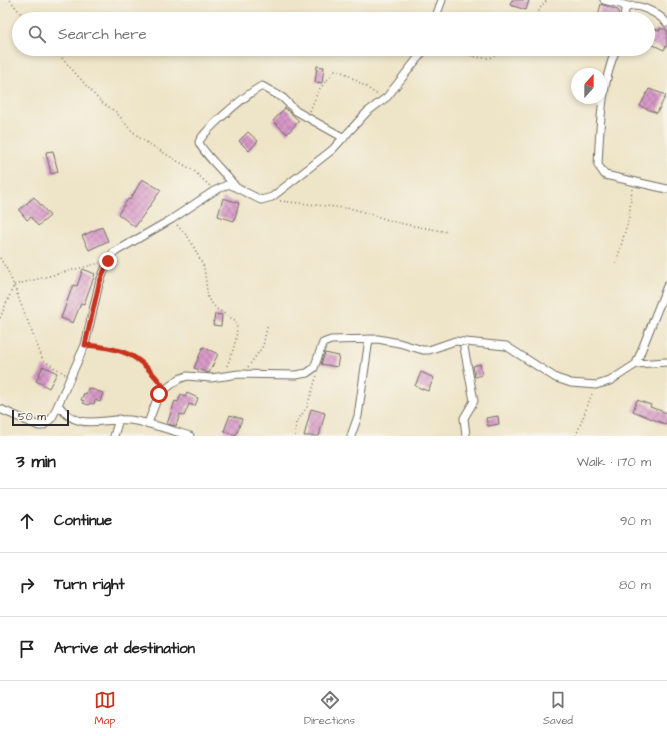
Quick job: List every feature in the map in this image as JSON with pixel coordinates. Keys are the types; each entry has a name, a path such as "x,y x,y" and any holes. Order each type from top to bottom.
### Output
{"street":[{"path":"438,12 442,0"},
{"path":"604,0 628,6 634,3 648,8 653,12"},
{"path":"626,12 628,6"},
{"path":"655,14 667,23"},
{"path":"0,409 33,424 44,426 52,418 59,406 85,345 99,284 108,261 119,250 172,219 214,191 229,184 261,200 268,200 332,150 367,112 387,97 420,56"},
{"path":"614,56 608,72 601,108 598,165 605,175 667,189"},
{"path":"235,186 225,172 200,146 199,142 202,135 254,90 262,86 283,98 296,111 344,138"},
{"path":"636,364 667,286"},
{"path":"148,423 159,394 179,379 188,376 211,378 239,374 301,374 311,370 317,365 325,341 369,339 399,343 423,350 429,350 455,341 506,346 556,378 571,383 596,385 610,381 636,364 667,362"},
{"path":"351,436 358,416 369,339"},
{"path":"464,342 468,374 474,396 474,404 464,418 466,436"},
{"path":"59,406 67,416 78,420 101,423 119,419 148,423 190,436"},
{"path":"114,436 119,419"}],"path":[{"path":"10,0 20,12"},
{"path":"539,12 547,0"},
{"path":"60,56 100,101 116,112 129,128 141,139 194,171 214,191"},
{"path":"476,56 486,59 494,56"},
{"path":"308,118 315,97 335,70 345,74 377,94 387,97"},
{"path":"616,264 629,218 632,180"},
{"path":"268,200 354,209 398,223 448,232"},
{"path":"172,219 189,238 198,253 204,267 208,299 217,309 236,321 238,329 235,346 223,376"},
{"path":"0,258 14,285 43,360 72,377"},
{"path":"14,285 108,261"},
{"path":"0,318 14,285"},
{"path":"239,374 258,356 263,346 267,327"},
{"path":"85,345 107,346 128,354 147,366 165,389"},
{"path":"295,436 296,424 307,407 311,396 318,371 317,365"},
{"path":"576,436 596,385"}],"building":[{"path":"512,0 529,0 526,10 510,5"},
{"path":"601,4 618,10 618,12 599,12"},
{"path":"660,28 667,30 667,46 664,50 655,46 655,29 660,31"},
{"path":"317,66 324,67 322,83 315,82"},
{"path":"649,89 666,95 657,113 640,106"},
{"path":"285,108 299,121 287,134 273,121"},
{"path":"248,132 258,141 249,151 239,141"},
{"path":"53,151 58,172 51,174 46,152"},
{"path":"142,179 161,190 135,227 118,214 128,199 130,200"},
{"path":"34,197 50,216 38,226 31,217 27,220 19,210"},
{"path":"223,198 239,203 234,221 218,216"},
{"path":"102,227 108,241 89,250 82,236"},
{"path":"83,269 95,274 84,304 81,303 73,323 61,318 73,285 77,286"},
{"path":"215,314 222,315 221,326 213,325"},
{"path":"203,347 218,354 209,373 194,368"},
{"path":"325,353 339,356 337,367 321,364"},
{"path":"480,364 482,375 475,377 473,366"},
{"path":"43,366 57,373 49,388 36,381"},
{"path":"421,372 434,378 428,391 415,386"},
{"path":"88,388 103,393 100,402 95,400 94,404 90,403 89,405 83,403 84,401 81,400 84,393 86,394"},
{"path":"187,393 198,398 195,406 189,404 184,416 180,414 176,426 167,424 175,401 178,402 181,394 185,396"},
{"path":"637,400 651,405 650,407 667,413 667,425 633,411"},
{"path":"311,409 325,413 319,436 304,436"},
{"path":"230,415 242,419 236,435 224,431"},
{"path":"498,416 499,424 488,426 486,418"}],"route":[{"path":"108,261 99,284 85,345 107,346 128,354 140,361 155,374 165,389 159,394"}]}
